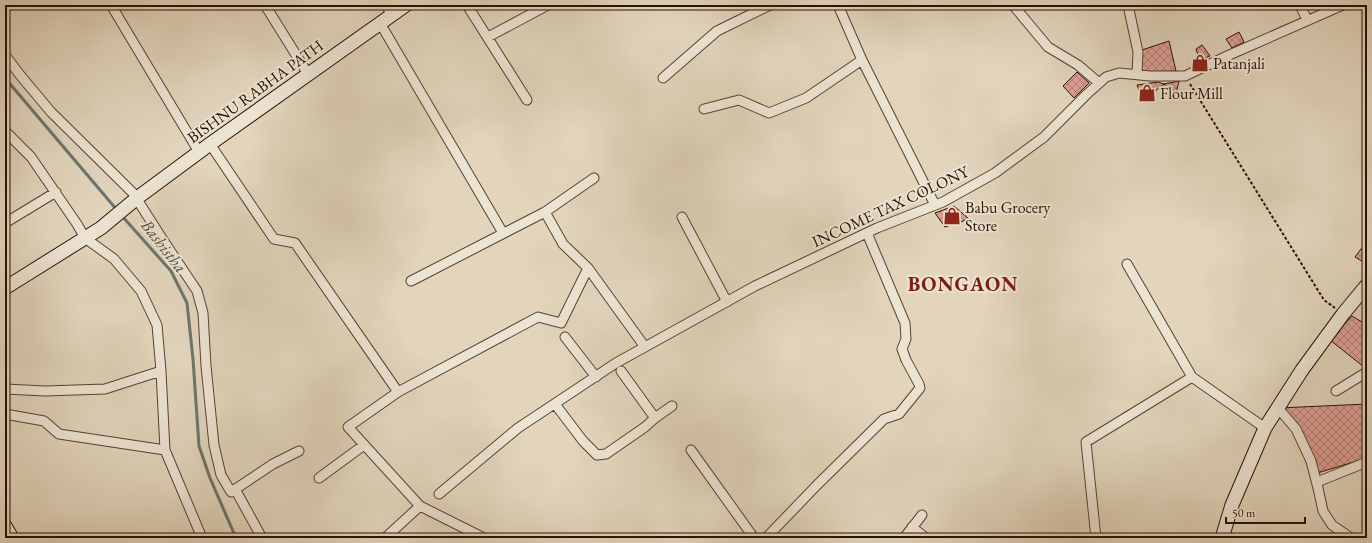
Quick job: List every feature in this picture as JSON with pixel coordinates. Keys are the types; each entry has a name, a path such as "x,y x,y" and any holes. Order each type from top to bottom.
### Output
{"street":[{"path":"111,5 199,152"},
{"path":"266,5 308,74"},
{"name":"BISHNU RABHA PATH","path":"5,288 101,228 125,207 199,152 380,23 389,10 406,5"},
{"path":"467,5 526,100"},
{"path":"488,38 548,5"},
{"path":"663,78 718,31 770,5"},
{"path":"838,5 862,60 936,205"},
{"path":"1013,5 1048,47 1078,65 1098,83"},
{"path":"1128,5 1138,52 1137,74"},
{"path":"1300,5 1307,20"},
{"name":"INCOME TAX COLONY","path":"439,494 518,428 616,363 755,286 867,232 936,205 995,173 1044,137 1098,83 1106,77 1119,73 1150,76 1185,76 1343,5"},
{"path":"380,23 503,233"},
{"path":"5,54 20,75 51,112 133,193 197,291 203,313 206,366 214,445 221,475 231,492 273,464 299,451"},
{"path":"704,109 739,100 769,113 806,98 862,60"},
{"path":"5,131 31,157 56,192 85,238 114,259 140,291 157,325 165,450 199,537"},
{"path":"210,144 274,239 295,243 398,392"},
{"path":"411,281 545,212 594,178"},
{"path":"5,223 56,192"},
{"path":"545,212 564,244 588,268 645,347"},
{"path":"682,217 727,302"},
{"path":"766,538 884,419 899,414 920,388 902,349 906,339 905,323 867,232"},
{"path":"1127,264 1192,377 1265,428"},
{"path":"484,538 420,506 348,427 398,392 538,317 561,323 588,268"},
{"path":"1222,538 1232,505 1265,428 1302,370 1343,314 1367,285"},
{"path":"565,337 596,376"},
{"path":"5,389 46,391 105,389 161,371"},
{"path":"622,371 655,418"},
{"path":"1336,391 1367,372"},
{"path":"1096,538 1086,442 1192,377"},
{"path":"555,404 583,441 597,455 606,454 672,406"},
{"path":"1278,408 1296,429 1311,461 1323,511 1332,526 1351,538"},
{"path":"5,414 44,421 59,434 165,450"},
{"path":"319,478 364,445"},
{"path":"691,450 754,538"},
{"path":"1317,482 1367,462"},
{"path":"235,489 262,538"},
{"path":"385,538 420,506"},
{"path":"904,538 922,515"},
{"path":"5,526 12,538"},
{"path":"912,527 926,538"}],"path":[{"path":"1185,76 1324,300 1343,314"}],"building":[{"path":"1239,32 1244,42 1232,48 1226,39"},
{"path":"1169,41 1176,71 1140,72 1142,50"},
{"path":"1202,45 1210,56 1200,60 1196,49"},
{"path":"1077,72 1089,83 1074,98 1063,86"},
{"path":"1179,81 1175,98 1164,84"},
{"name":"Flour Mill","path":"1158,82 1164,84 1143,101 1137,85"},
{"name":"Babu Grocery Store","path":"954,206 969,219 945,227 935,213"},
{"path":"1367,241 1367,264 1355,257"},
{"path":"1352,316 1367,325 1367,366 1364,367 1330,340"},
{"path":"1367,404 1367,458 1314,474 1302,442 1278,408"}],"waterway":[{"name":"Bashistha","path":"5,78 117,210"},
{"name":"Bashistha","path":"122,216 171,271 187,303 193,359 199,446 210,478 236,538"}],"place":[{"name":"Patanjali","path":"1200,63"},
{"name":"Flour Mill","path":"1147,93"},
{"name":"Babu Grocery Store","path":"952,216"}],"district":[{"name":"BONGAON","path":"963,284"}]}
